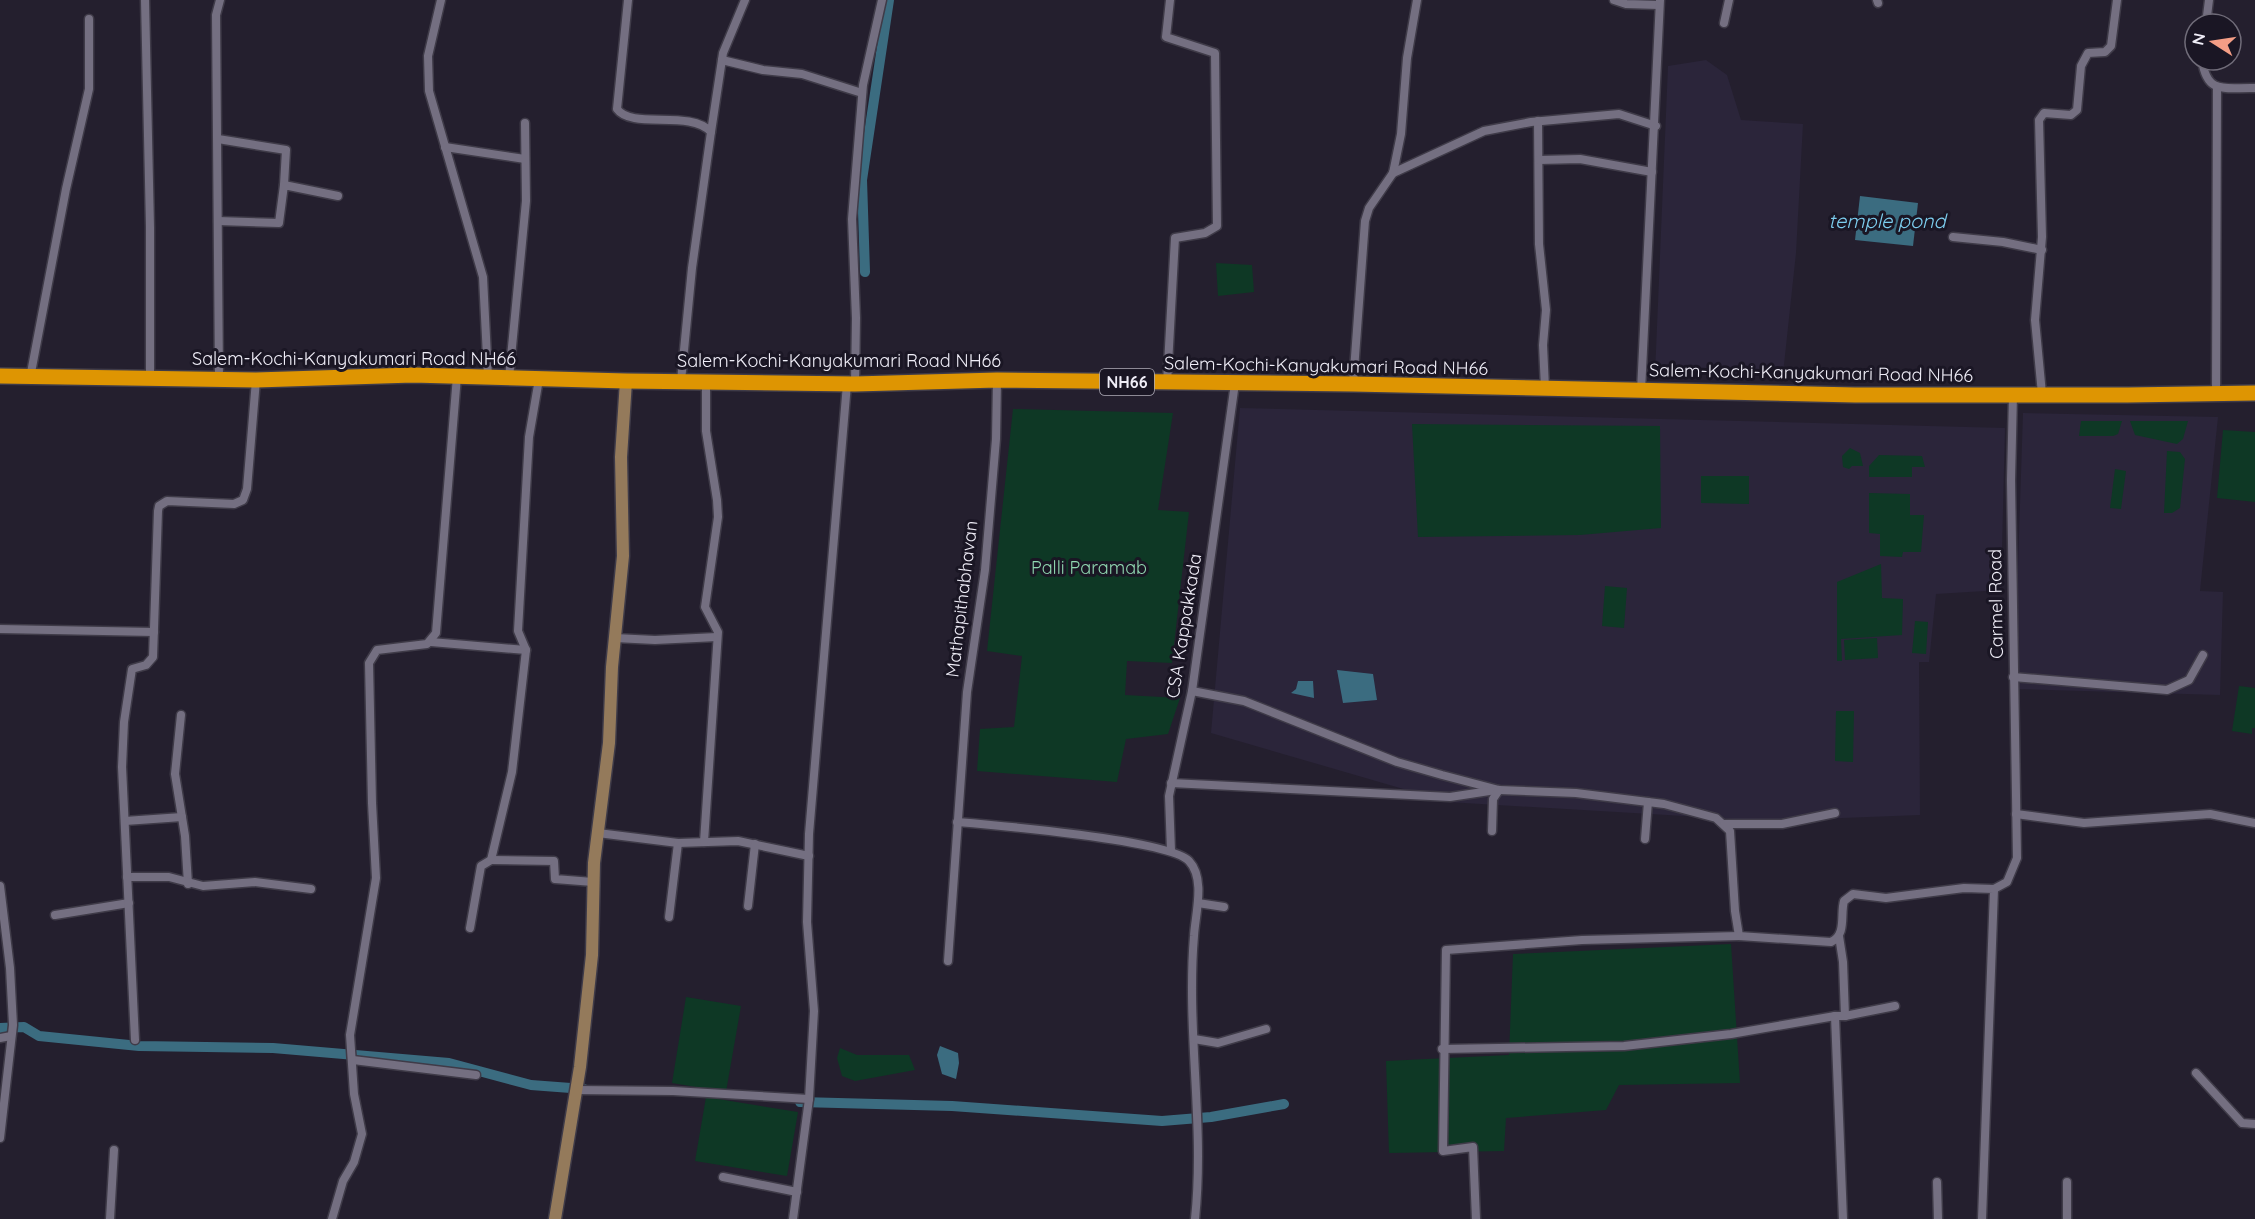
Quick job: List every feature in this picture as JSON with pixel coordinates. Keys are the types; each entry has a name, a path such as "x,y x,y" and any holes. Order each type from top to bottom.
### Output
{"highway":[{"name":"Salem-Kochi-Kanyakumari Road NH66","path":"0,376 219,380 457,376 851,384 997,380 1353,384 1855,395 2128,396 2216,392 2255,393"}],"street":[{"path":"145,0 150,192 150,378"},
{"path":"219,380 216,15 220,0"},
{"path":"441,0 428,56 429,91 483,277 488,377"},
{"path":"628,0 617,110 625,116 681,121 704,126 711,132"},
{"path":"681,381 698,223 722,60 745,0"},
{"path":"793,1219 808,1103 814,1011 807,922 809,856 856,318 852,219 862,93 882,0"},
{"path":"1167,383 1175,238 1205,232 1217,226 1215,53 1166,37 1170,0"},
{"path":"1353,384 1365,221 1369,208 1393,173 1401,134 1407,58 1417,0"},
{"path":"1614,0 1626,4 1660,2 1656,126 1641,391"},
{"path":"1724,23 1729,0"},
{"path":"2042,394 2035,320 2042,250 2039,120 2044,113 2071,114 2076,110 2081,66 2088,53 2104,52 2111,46 2117,0"},
{"path":"30,378 66,189 89,89 90,19"},
{"path":"722,60 802,74 862,93"},
{"path":"2205,72 2207,80 2217,88 2255,88"},
{"path":"2216,392 2217,88"},
{"path":"1393,173 1484,131 1538,121 1619,114 1656,126"},
{"path":"1538,121 1539,244 1545,310 1543,345 1545,388"},
{"path":"509,378 526,201 525,123"},
{"path":"218,139 286,150 279,222 218,221"},
{"path":"445,147 525,159"},
{"path":"1539,160 1580,159 1652,172"},
{"path":"284,185 338,196"},
{"path":"1953,237 2003,242 2042,250"},
{"path":"431,642 436,633 438,615 440,557 457,376"},
{"path":"491,860 512,772 526,650 518,631 519,607 529,437 538,379"},
{"path":"135,1037 123,734 130,673 132,669 150,663 153,657 159,506 167,501 234,504 243,500 247,489 256,380"},
{"name":"Mathapithabhavan","path":"948,961 967,692 985,570 996,439 997,380"},
{"path":"555,1219 576,1088 592,955 593,882 609,743 615,638 623,556 621,457 626,381"},
{"path":"704,843 718,632 705,608 717,518 717,500 706,431 706,382"},
{"name":"CSA Kappakkada","path":"1171,851 1169,796 1192,691 1235,383"},
{"name":"Carmel Road","path":"1994,889 2007,882 2017,858 2011,491 2013,394"},
{"path":"0,629 154,632"},
{"path":"615,638 655,640 717,637"},
{"path":"332,1219 343,1181 359,1147 362,1134 354,1094 352,1011 376,878 369,663 377,650 418,646 431,642 526,650"},
{"path":"2013,677 2167,690 2189,680 2203,655"},
{"path":"1192,691 1244,701 1397,762 1499,790"},
{"path":"181,715 175,774 182,817 188,884"},
{"path":"1171,783 1450,796 1499,790 1576,793 1648,802 1702,813 1724,824 1730,831 1735,911 1739,936"},
{"path":"1492,831 1493,799 1499,790"},
{"path":"1645,839 1648,802"},
{"path":"1724,824 1782,824 1834,813"},
{"path":"2016,814 2084,823 2210,814 2255,823"},
{"path":"125,821 182,817"},
{"path":"957,822 1081,834 1171,851 1190,861 1195,870 1198,903 1190,985 1199,1127 1195,1219"},
{"path":"598,833 678,843 738,841 809,856"},
{"path":"669,917 678,843"},
{"path":"748,906 754,844"},
{"path":"470,928 481,866 491,860 554,861 555,879 593,882"},
{"path":"127,877 170,877 188,884 217,887 255,882 311,889"},
{"path":"0,885 10,968 0,1137"},
{"path":"1845,1016 1843,962 1839,936 1844,901 1853,894 1886,898 1964,888 1994,889 1982,1219"},
{"path":"55,915 129,903"},
{"path":"1198,903 1224,907"},
{"path":"1476,1219 1473,1147 1443,1151 1442,1049 1446,950 1582,940 1739,936 1831,942 1839,936"},
{"path":"1442,1049 1624,1046 1731,1034 1894,1006"},
{"path":"1835,1016 1843,1219"},
{"path":"1194,1039 1218,1043 1266,1029"},
{"path":"352,1054 476,1075"},
{"path":"2196,1073 2242,1124 2255,1124"},
{"path":"576,1088 674,1091 808,1103"},
{"path":"110,1219 114,1150"},
{"path":"723,1177 797,1192"},
{"path":"1937,1182 1938,1219"},
{"path":"2067,1182 2067,1219"}],"shaded area":[{"path":"1706,60 1727,75 1741,120 1803,124 1796,253 1783,374 1655,374 1668,66"},
{"path":"1240,408 2005,428 2001,590 1936,594 1929,662 1919,662 1920,815 1768,821 1448,802 1211,733"},
{"path":"2023,413 2218,417 2200,591 2223,592 2220,695 2014,689"}],"green space":[{"path":"1216,263 1252,265 1254,292 1218,296"},
{"name":"Palli Paramab","path":"1013,409 1173,413 1158,510 1189,512 1172,663 1127,661 1125,695 1180,698 1168,734 1126,739 1117,782 977,771 980,729 1014,727 1022,656 987,651"},
{"path":"2081,421 2122,421 2118,434 2113,436 2079,436"},
{"path":"2130,421 2188,421 2183,439 2177,444 2135,435"},
{"path":"1412,424 1660,426 1661,528 1580,535 1418,537"},
{"path":"2223,430 2255,432 2255,502 2217,498"},
{"path":"1850,448 1860,453 1863,466 1852,466 1849,469 1843,467 1842,456"},
{"path":"2167,451 2180,452 2185,459 2180,508 2172,513 2164,513"},
{"path":"1879,455 1922,456 1925,467 1912,467 1912,477 1869,477 1869,466"},
{"path":"2115,469 2126,471 2121,509 2110,508"},
{"path":"1701,476 1749,476 1749,504 1701,503"},
{"path":"1869,493 1910,494 1910,515 1924,515 1921,552 1903,552 1902,557 1880,556 1880,534 1869,533"},
{"path":"1881,564 1882,598 1903,599 1902,635 1841,639 1842,661 1837,661 1837,582"},
{"path":"1605,586 1627,588 1624,628 1602,626"},
{"path":"1915,621 1928,622 1926,654 1912,653"},
{"path":"1877,638 1878,658 1845,660 1844,640"},
{"path":"2239,686 2255,688 2255,728 2252,728 2252,734 2232,731"},
{"path":"1836,711 1854,711 1853,762 1835,761"},
{"path":"1731,944 1740,1083 1619,1085 1606,1110 1506,1118 1504,1151 1389,1153 1386,1061 1509,1055 1513,954"},
{"path":"686,997 741,1006 726,1092 672,1083"},
{"path":"840,1048 857,1055 909,1055 915,1070 855,1081 842,1076 837,1058"},
{"path":"706,1097 798,1112 787,1176 695,1161"}],"water":[{"name":"temple pond","path":"1860,196 1918,203 1913,246 1855,240"},
{"path":"1337,670 1373,674 1377,700 1343,703"},
{"path":"1298,681 1313,681 1314,698 1291,693 1296,689"},
{"path":"940,1046 958,1053 956,1079 942,1074 937,1055"}],"waterway":[{"path":"865,272 862,180 889,0"},
{"path":"0,1028 24,1027 39,1036 139,1046 273,1048 449,1063 531,1085 584,1089"},
{"path":"800,1102 952,1106 1162,1121 1211,1117 1284,1104"}]}
